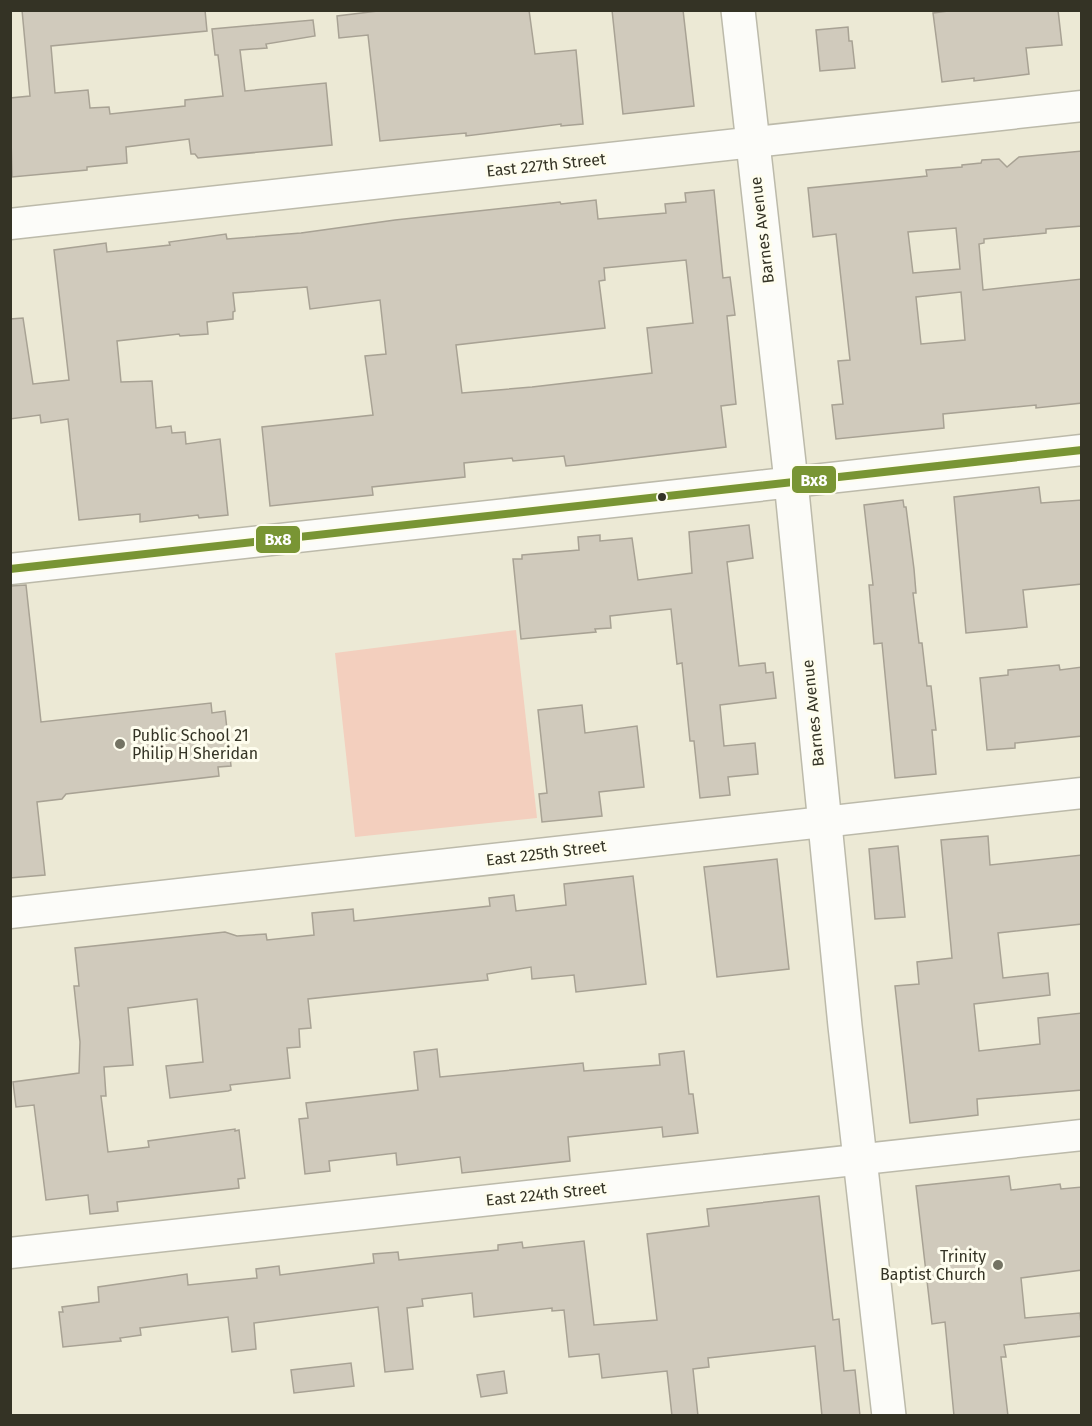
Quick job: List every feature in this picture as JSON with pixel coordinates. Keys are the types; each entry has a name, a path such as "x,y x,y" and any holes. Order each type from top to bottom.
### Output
{"street":[{"name":"Barnes Avenue","path":"738,10 791,481 859,1159 889,1416"},
{"name":"East 227th Street","path":"10,224 1082,106"},
{"path":"10,569 1082,450"},
{"name":"East 225th Street","path":"10,913 1082,793"},
{"name":"East 224th Street","path":"10,1254 1082,1135"}],"shaded area":[{"path":"516,630 537,818 355,837 335,653"}],"building":[{"path":"22,10 205,10 207,31 51,46 55,93 88,90 90,108 109,107 110,114 185,106 185,100 223,96 212,29 313,20 315,36 266,44 267,48 240,50 245,91 326,83 332,145 198,158 195,154 191,154 189,139 126,147 127,163 87,167 87,170 12,177 10,98 30,96"},
{"path":"386,10 529,10 535,54 576,50 583,124 561,126 561,124 466,136 466,133 380,141 368,35 339,38 337,16"},
{"path":"612,10 683,10 694,106 623,114"},
{"path":"956,10 1058,10 1062,45 1026,48 1029,74 974,81 974,78 942,82 933,13"},
{"path":"848,27 855,68 820,71 816,30"},
{"path":"1082,151 1082,226 1046,229 1046,233 984,239 984,243 979,244 983,290 1082,279 1082,403 943,414 944,428 836,439 832,405 843,404 838,361 850,360 836,234 813,237 808,188 927,176 926,170 962,167 962,165 981,163 982,160 999,159 1007,167 1019,157","holes":["956,228 960,269 913,273 908,232","961,292 965,340 921,344 916,297"]},
{"path":"714,190 723,278 730,277 735,315 727,316 736,404 721,406 726,447 566,466 564,456 464,463 465,477 372,487 373,495 270,506 262,427 373,415 365,356 386,354 380,300 310,309 307,287 233,293 235,311 233,319 207,322 208,334 180,336 179,334 117,341 121,382 152,381 156,428 171,426 172,433 185,432 186,444 220,439 228,515 199,518 198,515 140,522 140,514 79,520 68,419 41,423 40,415 10,419 10,319 23,318 33,384 69,380 54,250 106,243 107,252 170,245 169,242 226,234 227,239 301,233 560,202 561,204 596,200 598,219 666,213 665,204 686,202 685,193","holes":["686,260 693,323 647,328 652,373 462,393 456,345 605,328 599,281 605,280 604,268"]},
{"path":"1039,487 1041,503 1082,500 1082,584 1023,590 1027,627 966,633 954,497"},
{"path":"903,500 904,507 906,507 914,569 916,593 913,593 919,643 922,643 927,686 931,686 936,730 932,730 936,774 895,778 882,643 874,644 869,585 873,585 864,505"},
{"path":"749,525 753,558 727,562 739,666 765,663 766,673 773,672 776,698 720,705 724,746 755,743 758,774 728,777 730,795 700,798 694,741 690,741 682,663 677,664 671,609 610,616 611,628 595,629 596,632 521,639 513,559 522,559 522,555 579,550 578,537 600,535 600,541 632,538 638,580 692,573 689,532"},
{"name":"Public School 21 Philip H Sheridan","path":"26,585 41,722 211,703 212,713 225,711 231,766 218,767 219,776 66,794 62,799 37,802 45,875 10,878 10,586"},
{"path":"1059,665 1060,670 1082,667 1082,736 1015,743 1015,748 987,750 980,678 1008,675 1008,670"},
{"path":"582,705 585,733 637,726 644,787 599,792 602,816 542,822 539,794 547,793 538,710"},
{"path":"988,836 990,865 1082,855 1082,924 998,933 1003,978 1048,973 1050,995 974,1004 979,1051 1040,1044 1038,1018 1082,1013 1082,1090 977,1099 978,1115 910,1123 895,986 919,984 917,962 952,958 941,840"},
{"path":"898,846 905,917 875,919 869,849"},
{"path":"777,859 789,969 717,977 704,867"},
{"path":"633,876 646,984 576,992 574,975 532,979 531,967 487,974 488,980 308,999 311,1028 299,1029 300,1047 287,1048 290,1078 230,1085 231,1090 228,1091 170,1098 166,1066 203,1062 197,999 128,1008 133,1065 104,1067 106,1096 101,1096 108,1152 149,1147 148,1141 235,1129 235,1131 239,1130 245,1178 238,1179 239,1188 117,1202 118,1211 90,1214 88,1195 46,1200 34,1105 16,1107 13,1082 79,1073 80,1042 74,986 79,986 75,948 225,932 237,936 266,934 267,940 314,935 312,913 353,909 354,921 490,906 489,898 514,895 516,911 566,905 564,884"},
{"path":"437,1049 440,1077 583,1063 584,1071 660,1065 659,1054 684,1051 689,1094 693,1094 698,1133 663,1137 662,1127 568,1137 570,1161 462,1173 460,1157 397,1165 396,1153 329,1161 330,1171 305,1174 299,1119 308,1118 306,1103 418,1090 414,1052"},
{"path":"1009,1176 1011,1190 1060,1184 1061,1189 1082,1187 1082,1270 1021,1278 1025,1318 1080,1313 1082,1336 1004,1345 1006,1357 1001,1357 1008,1416 954,1416 945,1322 932,1324 916,1186"},
{"path":"819,1196 833,1320 839,1319 844,1371 855,1370 860,1416 822,1416 815,1346 708,1358 709,1367 693,1369 698,1416 672,1416 667,1371 602,1378 599,1354 569,1357 564,1310 552,1311 552,1308 474,1317 472,1293 422,1299 423,1306 407,1308 413,1369 385,1372 378,1307 254,1323 256,1349 232,1352 228,1317 140,1328 141,1335 120,1338 121,1341 63,1347 59,1312 63,1312 62,1307 99,1302 98,1287 187,1274 188,1285 257,1278 256,1269 279,1266 280,1275 374,1263 373,1254 398,1252 399,1260 498,1250 498,1245 522,1242 523,1248 584,1241 594,1325 657,1320 647,1234 709,1226 707,1209"},
{"path":"351,1363 354,1386 294,1393 291,1370"},
{"path":"504,1371 507,1393 481,1397 477,1375"}],"transit line":[{"name":"Bx8","path":"10,569 1082,450"}],"place":[{"name":"Public School 21 Philip H Sheridan","path":"120,744"},
{"name":"Trinity Baptist Church","path":"998,1265"}]}
